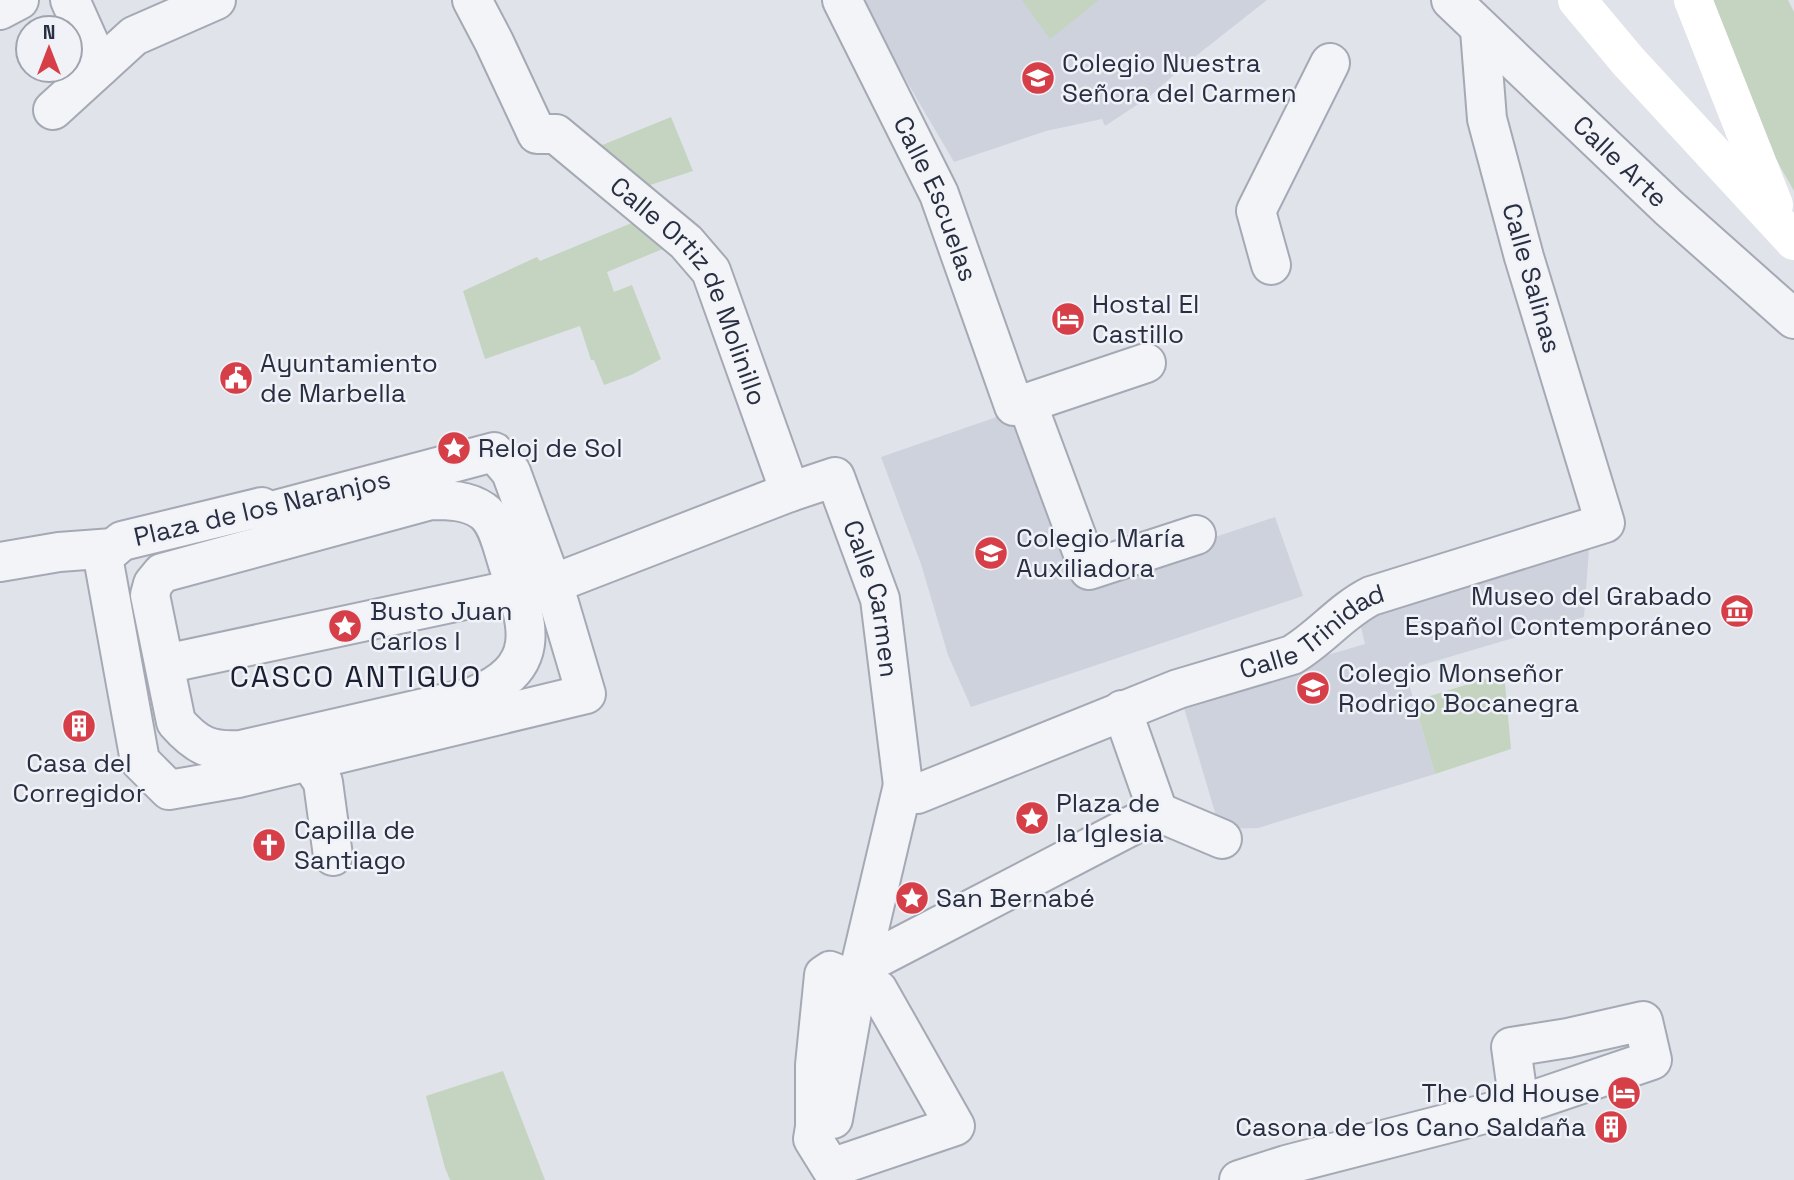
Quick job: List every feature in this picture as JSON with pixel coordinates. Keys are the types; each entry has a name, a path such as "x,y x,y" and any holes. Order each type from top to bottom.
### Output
{"street":[{"path":"0,10 19,0"},
{"path":"70,0 100,67"},
{"path":"53,110 134,36 216,0"},
{"name":"Calle Ortiz de Molinillo","path":"472,0 537,134 556,134 686,242 711,271 790,492"},
{"name":"Calle Escuelas","path":"842,0 939,194 1089,570 1196,535"},
{"name":"Calle Arte","path":"1451,0 1669,208 1794,319"},
{"path":"1577,0 1628,61 1788,234"},
{"path":"1693,0 1788,234"},
{"name":"Calle Salinas","path":"1480,30 1487,119 1524,257 1605,523"},
{"path":"1272,265 1255,211 1330,63"},
{"path":"1021,405 1146,363"},
{"path":"494,452 471,504 485,512 495,526 529,590 586,694 306,749 223,751 202,746 187,734 169,790 238,778 306,749 472,697 495,688 513,671 522,654 527,634 524,614 529,590 511,472 494,452"},
{"name":"Plaza de los Naranjos","path":"169,790 140,761 103,557 121,541 262,507 264,513 494,452"},
{"name":"Calle Carmen","path":"790,492 835,477 880,599 902,778"},
{"path":"164,664 529,590 790,492"},
{"name":"Plaza de los Naranjos","path":"187,734 176,722 150,595 153,584 162,573 431,499 471,504"},
{"name":"Calle Trinidad","path":"1122,710 1178,689 1292,655 1306,647 1352,605 1371,596 1605,523"},
{"path":"0,562 59,552 113,548"},
{"name":"Plaza de los Naranjos","path":"113,548 153,584"},
{"path":"902,778 908,794 917,794 1122,710 1158,812 1222,839"},
{"path":"306,749 323,782 333,856"},
{"path":"859,974 902,778"},
{"path":"859,974 878,990 955,1126 831,1168 813,1139 815,1065 824,975 830,971 859,974 1158,812"},
{"path":"1239,1180 1286,1165 1519,1105"}],"shaded area":[{"name":"Colegio Nuestra Señora del Carmen","path":"859,0 1267,0 1149,97 1105,126 1102,119 1046,131 954,162"},
{"name":"Colegio María Auxiliadora","path":"1014,411 1077,583 1275,517 1303,596 971,707 948,655 921,564 881,457"},
{"name":"Colegio Monseñor Rodrigo Bocanegra","path":"1589,549 1584,617 1405,670 1435,774 1258,828 1220,829 1181,698 1365,644 1358,614"}],"green space":[{"path":"1022,0 1099,0 1050,39"},
{"path":"1708,0 1788,0 1794,12 1794,191 1768,145"},
{"path":"671,117 693,171 647,186 595,148"},
{"path":"639,220 670,246 607,272 614,292 632,285 661,359 631,375 604,385 594,360 591,360 580,326 485,359 463,291 537,257 540,261"},
{"path":"1504,673 1511,749 1435,774 1414,701"},
{"path":"503,1071 545,1180 450,1180 426,1096"}],"place":[{"name":"Colegio Nuestra Señora del Carmen","path":"1038,78"},
{"name":"Hostal El Castillo","path":"1068,319"},
{"name":"Ayuntamiento de Marbella","path":"236,378"},
{"name":"Reloj de Sol","path":"454,448"},
{"name":"Colegio María Auxiliadora","path":"991,553"},
{"name":"Museo del Grabado Español Contemporáneo","path":"1737,611"},
{"name":"Busto Juan Carlos I","path":"345,626"},
{"name":"Colegio Monseñor Rodrigo Bocanegra","path":"1313,688"},
{"name":"Casa del Corregidor","path":"79,726"},
{"name":"Plaza de la Iglesia","path":"1032,818"},
{"name":"Capilla de Santiago","path":"269,845"},
{"name":"San Bernabé","path":"912,898"},
{"name":"The Old House","path":"1624,1093"},
{"name":"Casona de los Cano Saldaña","path":"1611,1127"}],"district":[{"name":"CASCO ANTIGUO","path":"356,677"}]}
